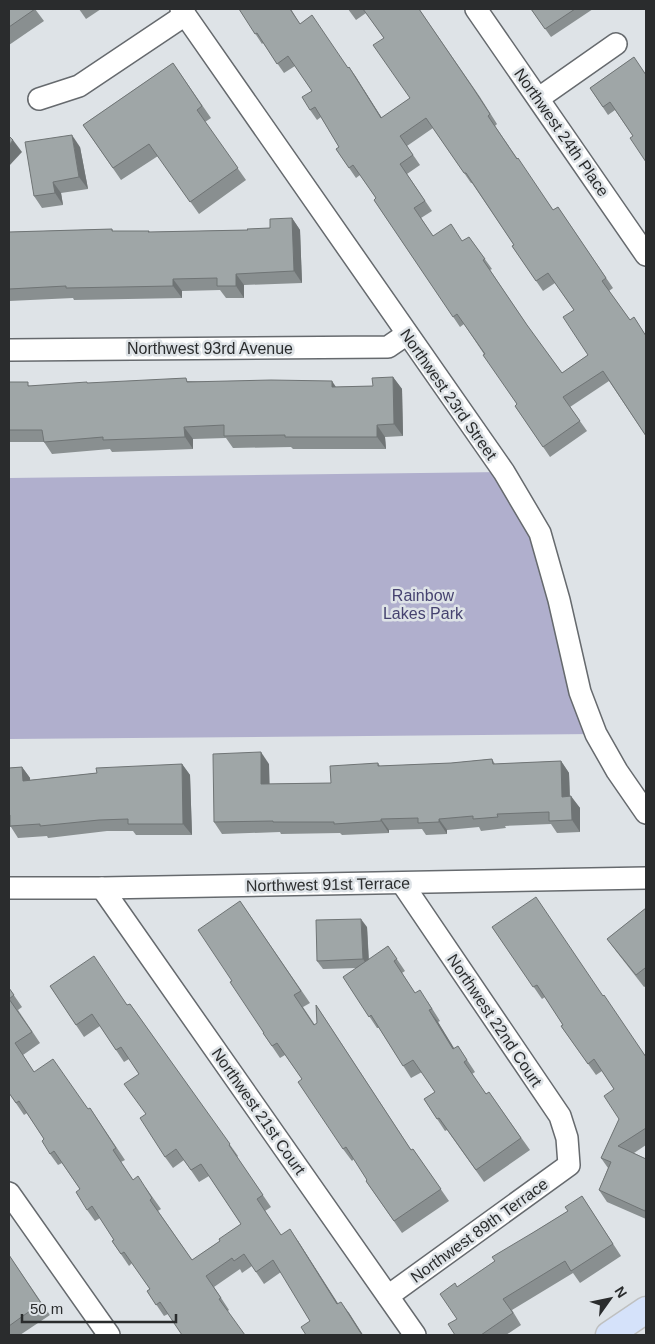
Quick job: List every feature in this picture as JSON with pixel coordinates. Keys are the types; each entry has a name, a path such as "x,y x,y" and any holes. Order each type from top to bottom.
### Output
{"street":[{"name":"Northwest 24th Place","path":"476,9 646,255"},
{"path":"39,99 79,86 183,12"},
{"name":"Northwest 23rd Street","path":"183,12 504,472 540,533 559,600 580,692 596,734 617,771 646,813"},
{"path":"539,98 616,44"},
{"name":"Northwest 93rd Avenue","path":"9,350 388,347 407,334"},
{"name":"Northwest 91st Terrace","path":"9,888 646,878"},
{"name":"Northwest 22nd Court","path":"402,883 560,1116 567,1138 569,1165"},
{"name":"Northwest 21st Court","path":"102,888 415,1335"},
{"name":"Northwest 89th Terrace","path":"388,1296 569,1165"},
{"path":"9,1193 15,1216 109,1335"}],"green space":[{"name":"Rainbow Lakes Park","path":"504,472 527,509 596,734 9,739 9,478"}],"building":[{"path":"9,9 35,9 9,27"},
{"path":"239,9 290,9 300,24 312,15 349,67 381,118 410,98 373,45 384,38 363,9 419,9 490,114 488,116 517,159 553,210 558,207 606,278 602,281 630,320 634,317 646,336 646,436 603,371 563,397 580,421 543,447 515,406 517,404 483,355 485,354 457,314 453,317 374,200 376,198 353,165 349,168 336,149 339,147 315,107 310,110 302,97 312,91 288,56 277,64 257,33 255,34","holes":["426,118 464,173 466,173 536,281 548,273 574,310 563,317 588,355 562,373 527,325 469,237 462,241 451,224 433,236 414,208 425,201 400,164 413,155 400,136"]},
{"path":"531,9 575,9 545,29"},
{"path":"634,57 646,75 646,162 630,138 633,136 610,102 603,107 590,88"},
{"path":"173,63 202,106 197,110 238,168 190,202 149,144 113,168 83,125"},
{"path":"72,135 79,177 53,182 55,193 34,196 25,142"},
{"path":"9,136 13,140 9,145"},
{"path":"292,218 294,271 236,274 236,286 217,286 217,278 173,279 173,286 66,288 66,286 9,289 9,232 112,229 112,231 148,232 248,230 270,228 270,219"},
{"path":"393,377 394,424 377,425 377,437 224,436 224,425 184,427 185,437 103,440 103,437 44,442 42,430 9,430 9,382 28,382 28,386 186,378 187,382 332,381 332,387 373,386 372,378"},
{"path":"261,752 261,784 331,783 330,766 378,763 378,766 451,763 492,759 493,764 561,761 562,797 571,796 572,820 549,821 549,812 497,814 498,817 473,819 473,816 439,819 439,822 418,823 418,818 381,819 381,821 334,824 334,822 214,822 213,754"},
{"path":"182,764 183,824 128,824 128,819 40,826 40,824 10,826 9,768 22,767 23,781 97,773 96,768"},
{"path":"536,897 646,1057 646,1128 618,1146 646,1159 645,1211 599,1190 611,1162 601,1158 619,1119 604,1096 614,1089 594,1059 588,1064 561,1026 563,1025 537,985 533,987 492,927"},
{"path":"240,901 301,991 294,995 314,1025 317,1023 316,1005 411,1150 413,1149 441,1189 394,1221 366,1181 346,1147 343,1149 298,1082 302,1079 277,1043 272,1046 263,1033 230,982 232,981 198,930"},
{"path":"646,908 646,970 645,968 636,975 607,939"},
{"path":"361,919 363,959 317,961 316,920"},
{"path":"388,946 397,959 394,961 415,993 420,990 432,1009 429,1010 453,1049 458,1046 467,1060 464,1062 486,1094 489,1092 521,1138 476,1170 424,1099 435,1092 413,1060 403,1066 371,1015 369,1017 343,977"},
{"path":"94,956 127,1005 130,1004 230,1144 263,1195 257,1199 281,1235 290,1229 337,1304 341,1302 362,1335 306,1335 301,1327 310,1321 273,1260 256,1272 244,1254 234,1261 232,1258 206,1276 221,1298 219,1299 245,1335 182,1335 160,1302 156,1305 147,1291 150,1289 124,1252 121,1254 92,1206 87,1210 76,1192 80,1189 54,1151 50,1154 42,1141 44,1139 19,1101 16,1103 9,1093 9,999 32,1032 15,1043 34,1072 53,1059 88,1109 90,1108 116,1148 113,1150 133,1180 138,1176 152,1198 150,1200 192,1260 241,1224 201,1164 191,1170 176,1149 165,1157 140,1118 146,1114 124,1084 139,1074 121,1047 116,1050 92,1014 76,1025 50,986"},
{"path":"9,988 14,995 9,999"},
{"path":"582,1196 613,1244 571,1271 565,1261 503,1299 513,1313 481,1335 455,1335 448,1324 457,1319 440,1294 455,1283 457,1287 495,1261 492,1257 568,1211 565,1207"},
{"path":"9,1255 41,1303 9,1326"}]}
